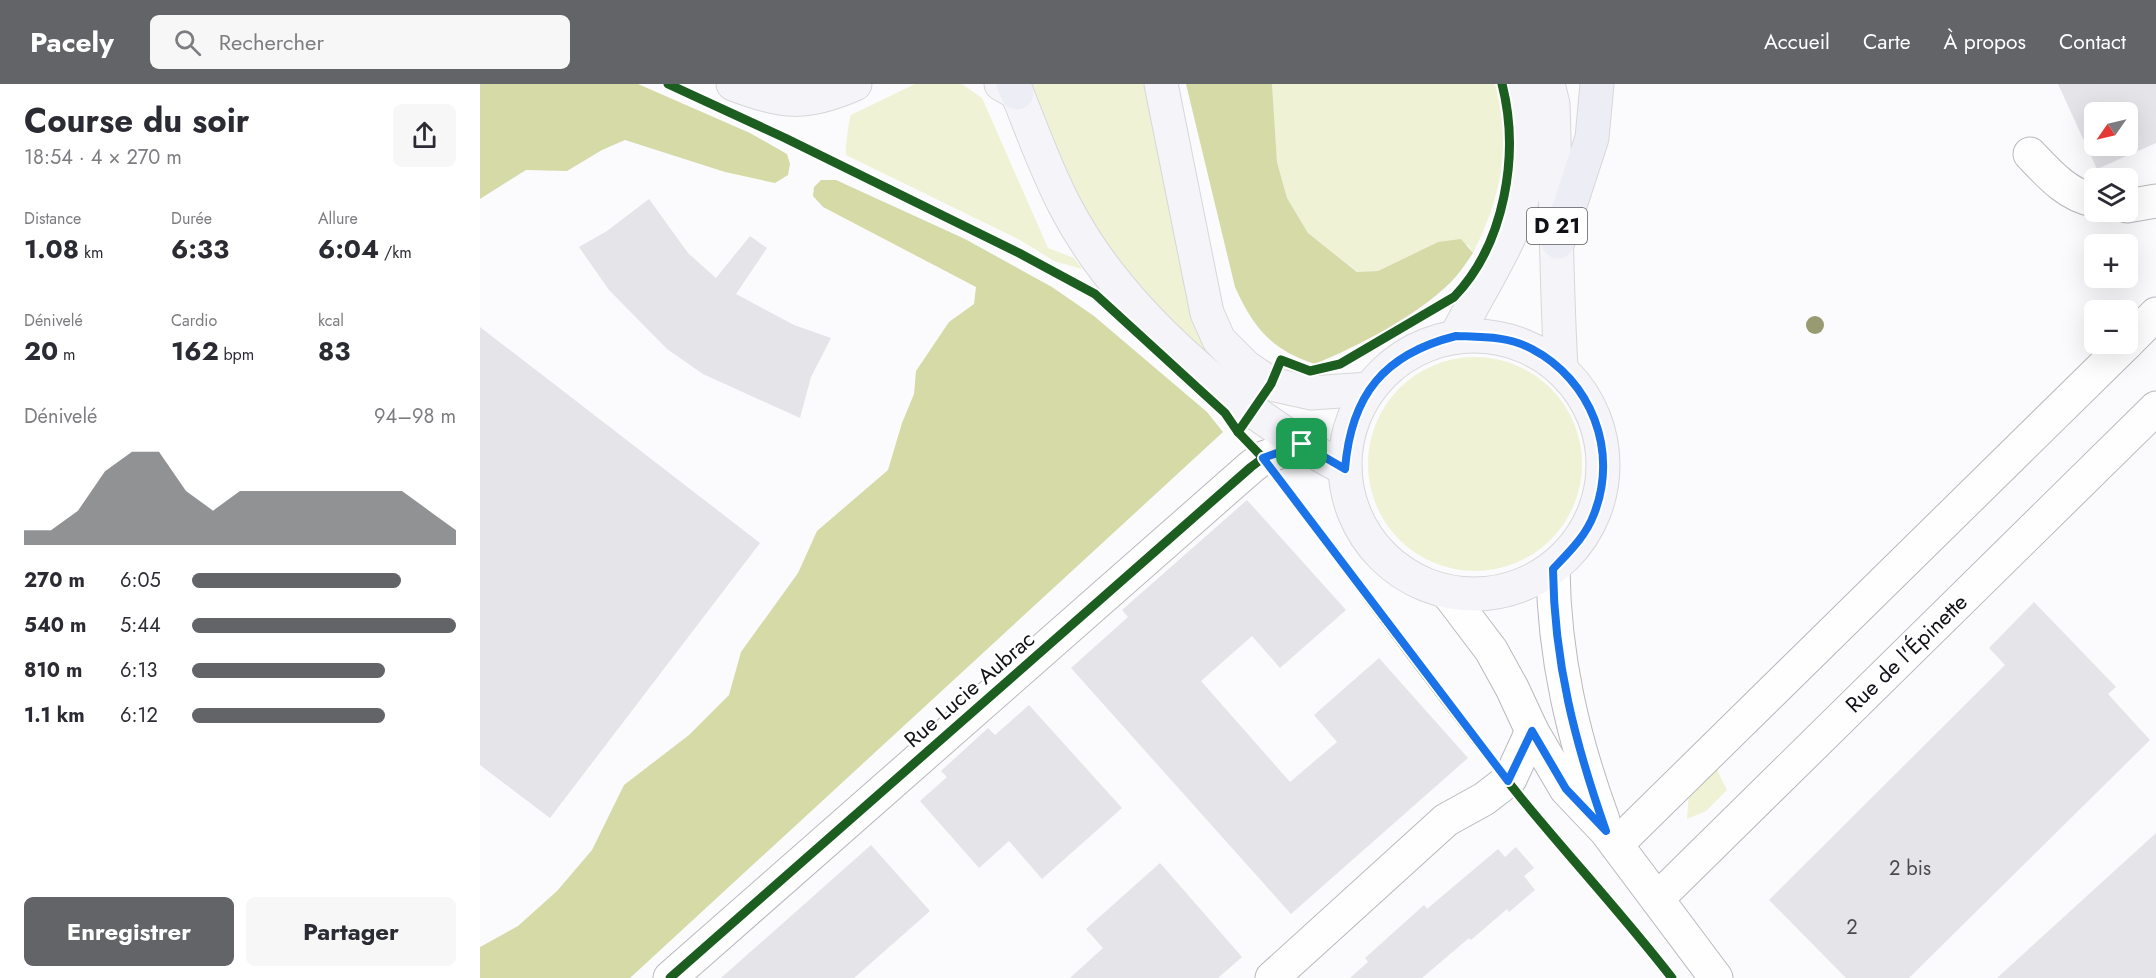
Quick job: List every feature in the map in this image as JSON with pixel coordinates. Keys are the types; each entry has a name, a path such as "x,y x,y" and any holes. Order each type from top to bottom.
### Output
{"highway":[{"path":"1558,242 1592,138 1597,84"}],"main road":[{"path":"733,84 783,100 822,96 855,84"},
{"path":"1161,84 1207,313 1219,340 1246,367 1271,384 1311,393 1369,389"},
{"name":"D 21","path":"1456,336 1516,221 1527,173 1524,104 1519,84"},
{"name":"D 21","path":"1548,84 1553,104 1558,242 1556,291 1561,368"},
{"path":"1010,87 1065,206 1094,255 1119,290 1158,329 1224,388 1302,444 1345,469"},
{"path":"1456,336 1495,337 1531,348 1561,368 1583,394 1597,422 1603,453 1602,485 1594,515 1578,542 1553,569 1533,581 1505,591 1476,595 1447,592 1415,580 1387,560 1364,534 1351,502 1345,469 1347,441 1355,413 1369,389 1386,369 1407,354 1431,343 1456,336"}],"street":[{"path":"2030,154 2054,180 2084,198"},
{"path":"2138,204 2156,201"},
{"path":"2138,332 2156,314"},
{"path":"1612,838 2116,354"},
{"name":"Rue de l'Épinette","path":"1657,899 2156,408"},
{"name":"Rue Lucie Aubrac","path":"670,978 1251,466 1263,458 1302,444"},
{"path":"1553,569 1563,688 1587,776 1612,838"},
{"path":"1447,592 1491,650 1532,731 1566,789 1612,838 1716,978"},
{"path":"1272,978 1446,820 1484,799 1510,779 1532,731"}],"green space":[{"path":"480,84 638,84 750,133 787,154 790,164 788,175 775,183 725,172 625,140 602,150 567,171 526,170 480,199"},
{"path":"915,84 962,84 982,98 1048,248 1074,258 1082,269 1054,261 1020,240 846,155 851,115"},
{"path":"1029,84 1145,84 1179,239 1209,351 1207,353 1153,303 1105,247 1072,189"},
{"path":"1186,84 1272,84 1277,162 1287,198 1308,233 1357,272 1378,271 1438,242 1461,239 1473,253 1453,280 1436,295 1404,319 1368,339 1315,364 1286,352 1265,335 1257,325 1235,287"},
{"path":"1272,84 1495,84 1503,129 1501,171 1491,212 1473,253 1468,245 1438,242 1378,271 1358,272 1308,233 1287,198 1277,162"},
{"path":"821,180 836,180 965,239 1052,287 1094,316 1207,412 1223,432 630,978 480,978 480,947 518,926 557,891 592,850 624,785 689,735 729,695 741,652 798,573 817,531 888,470 902,423 914,394 916,371 949,322 974,304 976,287 823,207 813,196 814,187"},
{"path":"1475,357 1506,362 1525,370 1543,382 1557,396 1569,414 1577,433 1582,464 1577,495 1569,514 1557,532 1543,546 1525,558 1506,566 1475,571 1444,566 1425,558 1407,546 1393,532 1381,514 1373,495 1368,464 1373,433 1381,414 1393,396 1407,382 1425,370 1444,362"},
{"path":"1713,762 1727,790 1706,811 1687,819 1689,792"}],"building":[{"path":"2058,84 2156,84 2156,143 2138,151 2138,102 2084,102 2084,141"},
{"path":"2091,156 2126,156 2097,168"},
{"path":"649,199 688,253 716,278 750,236 767,248 736,294 794,325 831,338 811,377 800,418 703,374 667,349 609,290 579,247 607,231"},
{"path":"480,327 760,543 550,818 480,765"},
{"path":"1247,500 1346,610 1280,668 1252,636 1201,681 1290,782 1337,742 1314,715 1379,658 1468,758 1291,914 1071,668 1128,617 1122,610"},
{"path":"2034,602 2116,687 2108,694 2150,740 1909,978 1846,978 1769,900 2005,665 1989,648"},
{"path":"1029,705 1122,808 1042,879 1009,841 979,868 920,801 947,777 941,771 988,728 995,735"},
{"path":"2156,833 2156,978 1997,978"},
{"path":"871,845 930,911 854,978 721,978"},
{"path":"1516,847 1534,868 1524,876 1535,890 1509,912 1507,909 1422,978 1350,978 1368,962 1365,958 1424,905 1427,909 1498,849 1505,857"},
{"path":"1160,863 1242,957 1218,978 1070,978 1103,948 1086,929"}],"cycle path":[{"path":"668,84 785,138 1019,253 1095,294 1225,413 1238,432 1263,458 1423,672 1521,798 1672,978"},
{"path":"1238,432 1271,384 1281,360 1310,371 1340,364 1454,297 1471,276 1486,251 1504,197 1509,139 1502,84"},
{"path":"670,978 1251,467 1263,458 1302,444"}],"route":[{"path":"1456,336 1495,337 1531,348 1561,368 1583,394 1597,422 1603,453 1602,485 1594,515 1578,542 1553,569 1554,600 1563,688 1587,776 1606,831 1566,789 1532,731 1508,781 1263,458 1302,444 1345,469 1347,441 1355,413 1369,389 1386,369 1407,354 1431,343 1456,336"}]}
